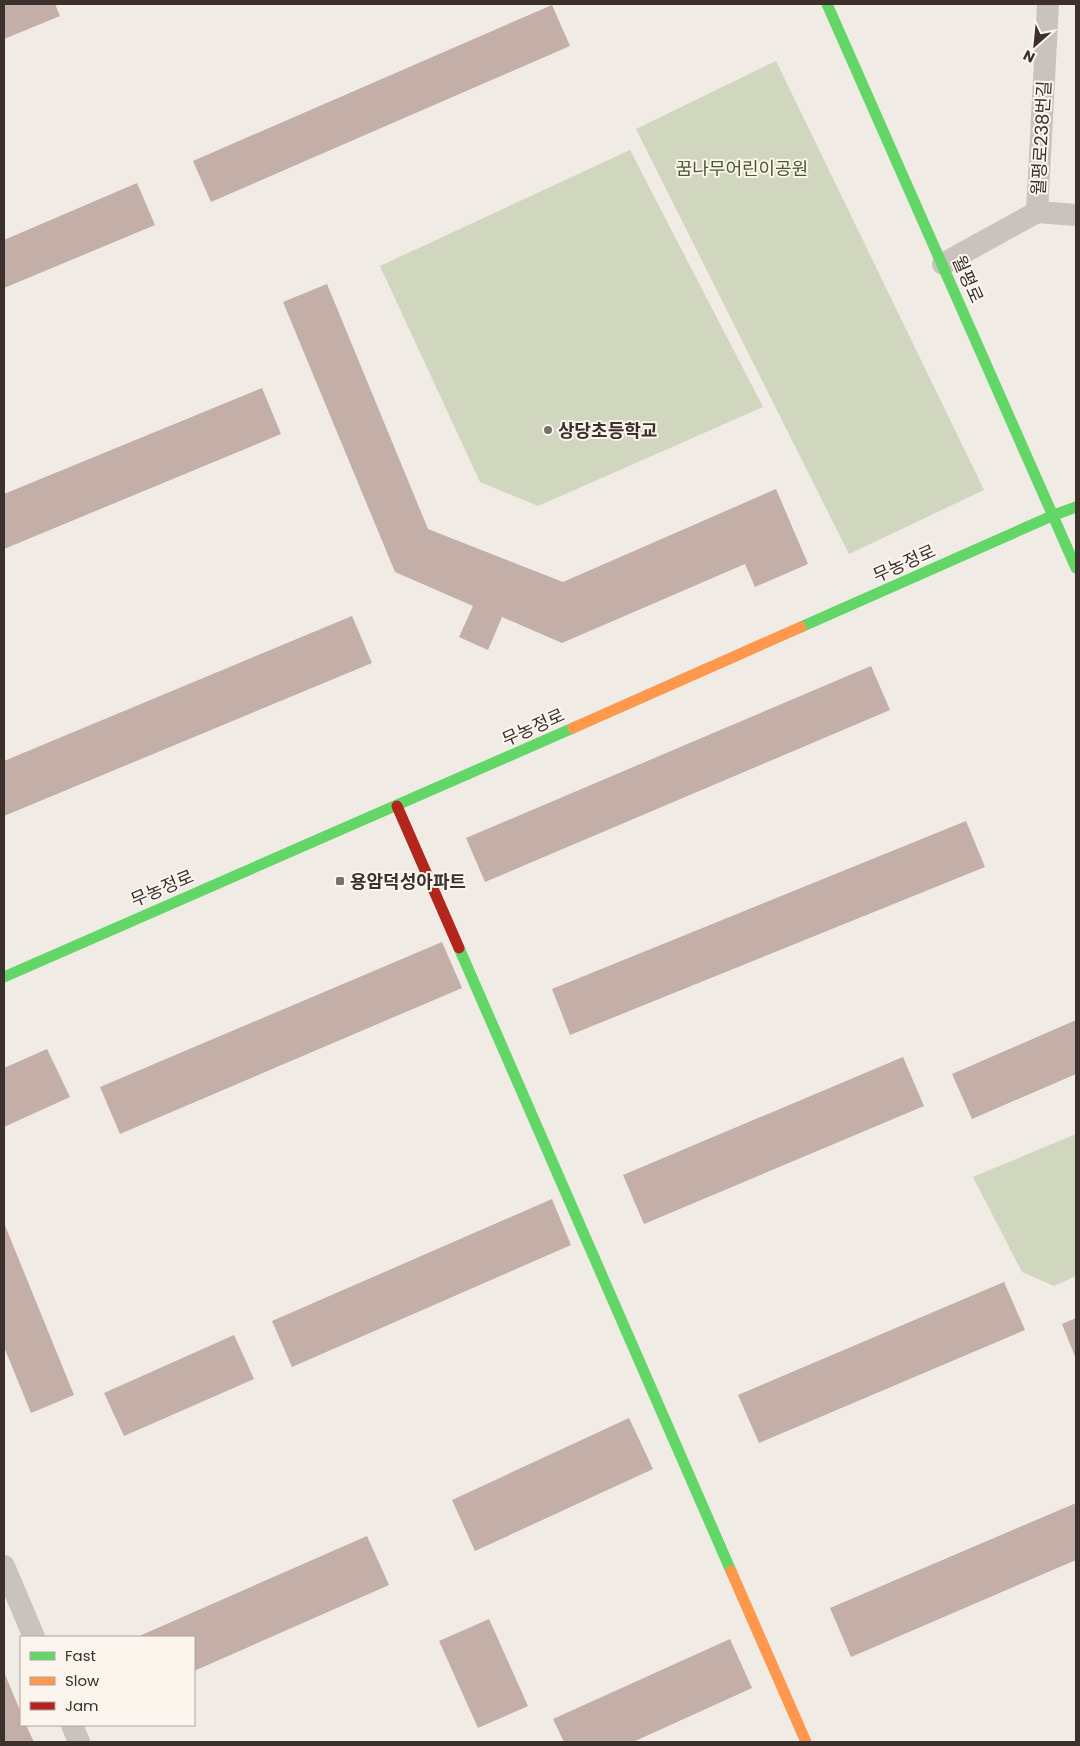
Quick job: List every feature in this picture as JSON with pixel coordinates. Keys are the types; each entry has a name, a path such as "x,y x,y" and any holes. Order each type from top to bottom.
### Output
{"street":[{"name":"월평로","path":"828,4 1076,568"},
{"name":"월평로238번길","path":"1037,212 1048,4"},
{"name":"월평로238번길","path":"943,264 1037,212 1076,215"},
{"name":"무농정로","path":"4,977 397,806 1054,515 1076,507"},
{"path":"397,806 806,1742"},
{"path":"7,1581 34,1636"},
{"path":"72,1726 79,1742"}],"green space":[{"name":"꿈나무어린이공원","path":"776,61 984,490 849,554 636,129"},
{"path":"630,150 763,407 538,506 480,482 380,266"},
{"path":"1076,1134 1076,1276 1054,1286 1022,1272 973,1177"}],"building":[{"path":"4,4 55,4 60,16 4,39"},
{"path":"552,5 570,46 211,202 193,161"},
{"path":"137,183 155,225 4,288 4,240"},
{"path":"327,284 428,529 563,582 776,489 808,564 755,587 745,564 562,643 502,617 488,650 459,637 473,606 395,572 283,302"},
{"path":"262,388 281,434 4,549 4,494"},
{"path":"352,616 372,663 4,816 4,761"},
{"path":"871,666 890,710 485,882 466,838"},
{"path":"966,821 985,867 570,1035 552,989"},
{"path":"442,942 462,988 120,1134 100,1087"},
{"path":"1076,1020 1076,1074 972,1119 952,1074"},
{"path":"47,1049 70,1097 4,1127 4,1068"},
{"path":"903,1057 924,1106 644,1224 623,1175"},
{"path":"552,1199 571,1245 292,1367 272,1321"},
{"path":"4,1223 74,1395 31,1413 4,1347"},
{"path":"1004,1282 1025,1330 759,1443 738,1395"},
{"path":"1076,1318 1076,1359 1062,1324"},
{"path":"234,1335 254,1379 124,1436 104,1393"},
{"path":"629,1418 653,1469 475,1551 452,1500"},
{"path":"1076,1503 1076,1560 851,1657 830,1608"},
{"path":"367,1536 389,1585 195,1671 195,1636 139,1636"},
{"path":"489,1619 528,1706 478,1728 439,1641"},
{"path":"730,1639 752,1688 633,1742 564,1742 553,1719"},
{"path":"4,1672 20,1711 20,1726 26,1726 34,1742 4,1742"}],"traffic: fast":[{"path":"827,4 1076,568"},
{"path":"801,627 1076,507"},
{"path":"4,977 573,728"},
{"path":"459,948 731,1571"}],"traffic: slow":[{"path":"573,728 801,627"},
{"path":"731,1571 806,1742"}],"traffic: jam":[{"path":"397,806 459,948"}],"place":[{"name":"상당초등학교","path":"548,430"},
{"name":"용암덕성아파트","path":"340,881"}]}
